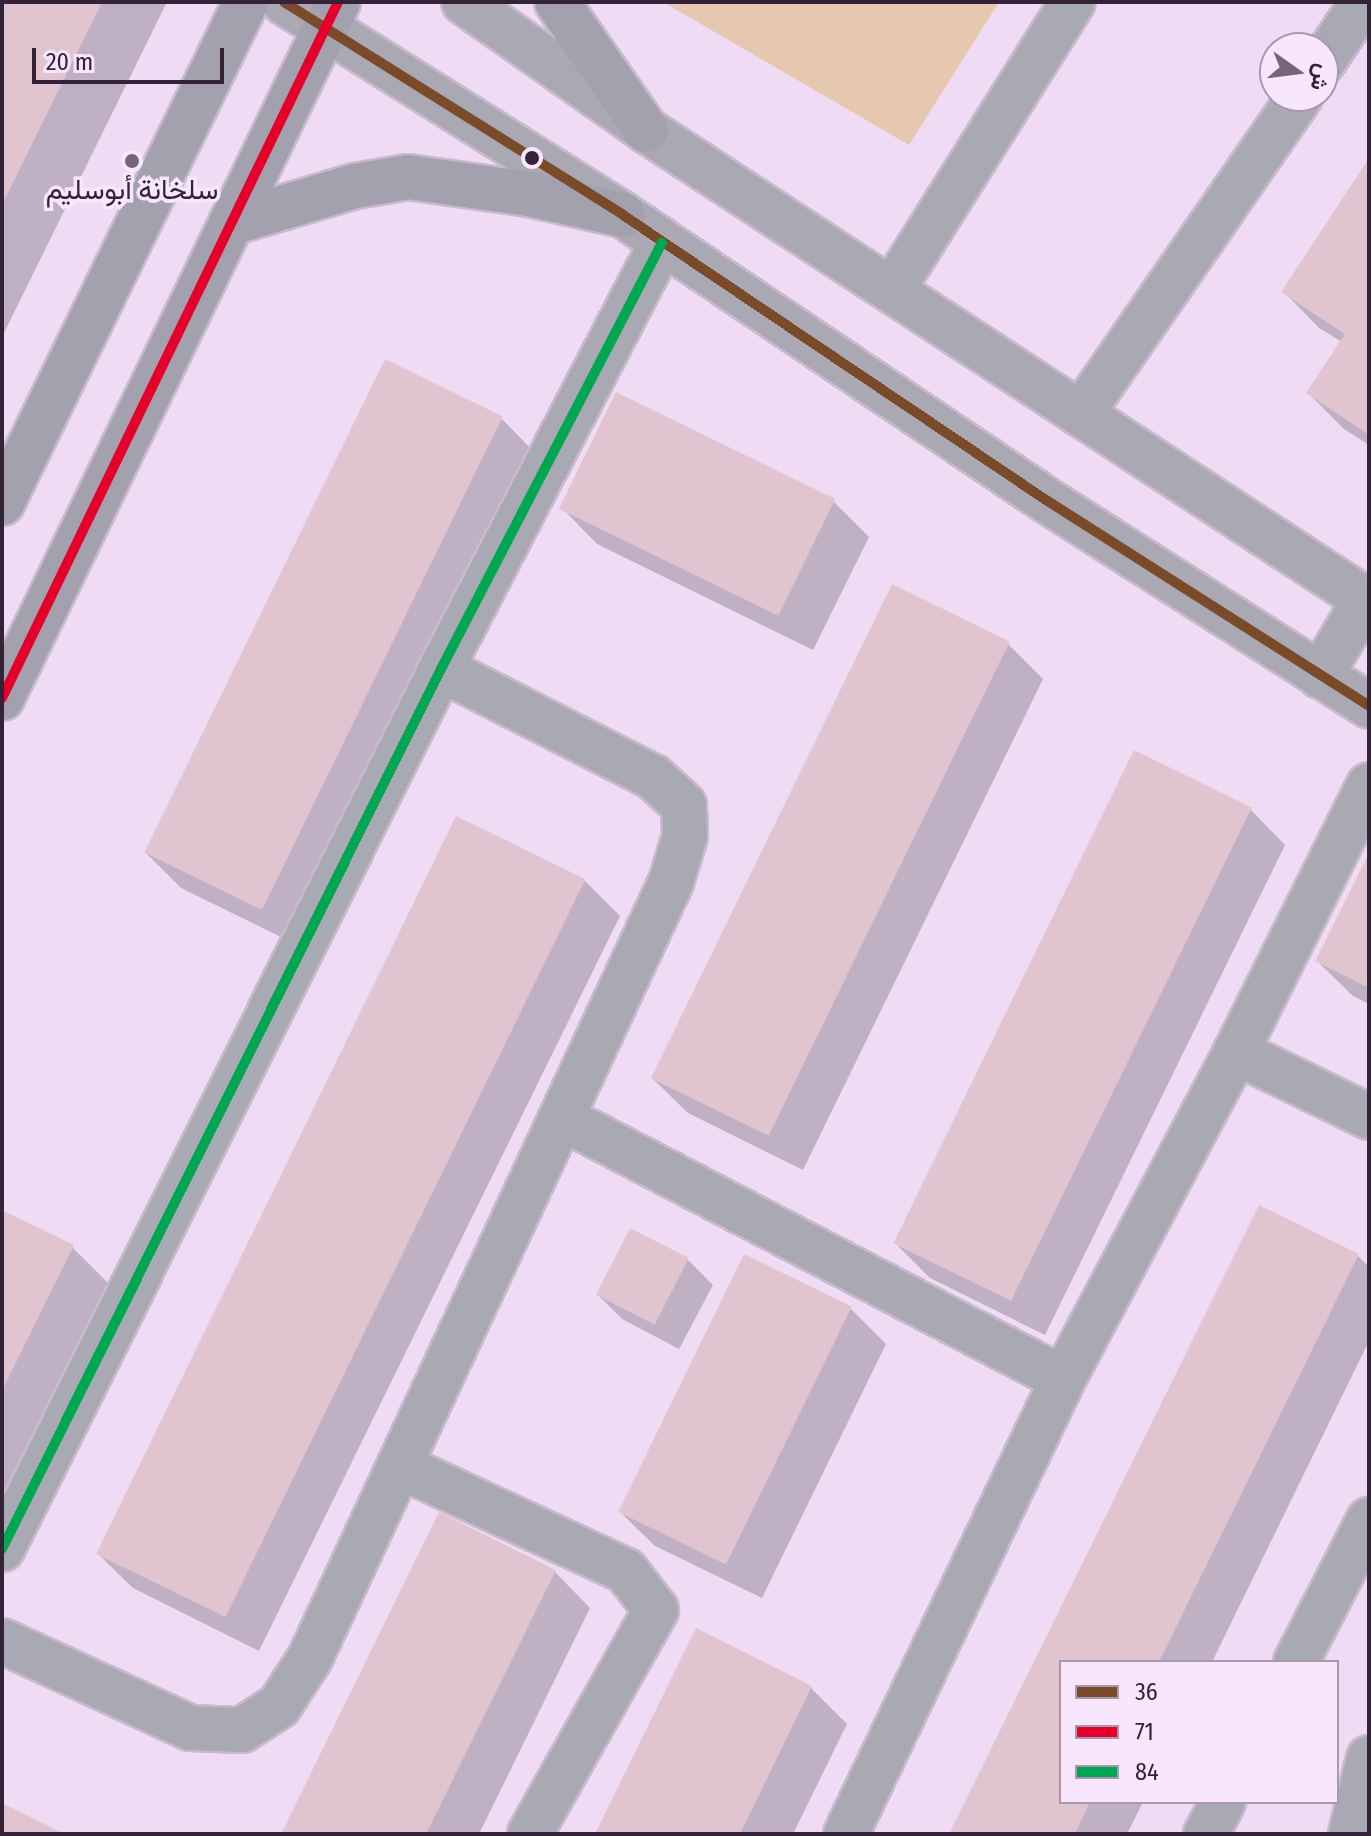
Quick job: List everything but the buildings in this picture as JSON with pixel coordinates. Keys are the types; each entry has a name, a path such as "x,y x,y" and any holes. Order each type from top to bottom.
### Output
{"main road":[{"path":"2,503 246,2"},
{"path":"284,2 331,15 662,243 1046,500 1369,706"},
{"path":"464,2 646,130 1367,601 1320,676"},
{"path":"557,2 646,130"},
{"path":"2,698 331,15"},
{"path":"231,223 355,186 408,177 529,194 623,215"}],"street":[{"path":"892,290 1073,2"},
{"path":"1339,38 1363,2"},
{"path":"1081,414 1289,112"},
{"path":"2,1549 441,669 662,243"},
{"path":"2,1641 190,1728 242,1730 279,1706 310,1658 671,882 685,836 684,805 653,777 441,669"},
{"path":"846,1834 1063,1379 1236,1052 1369,785"},
{"path":"1236,1052 1369,1117"},
{"path":"562,1118 1063,1379"},
{"path":"400,1466 626,1571 656,1610 530,1834"},
{"path":"1297,1660 1369,1520"},
{"path":"1351,1834 1369,1758"},
{"path":"1206,1834 1222,1804"}],"shaded area":[{"path":"663,2 999,2 909,145"}],"transit line":[{"name":"36","path":"284,2 623,215 1046,500 1369,706"},
{"name":"71","path":"2,698 338,2"},
{"name":"84","path":"2,1549 441,669 662,243"}],"place":[{"name":"سلخانة أبوسليم","path":"132,161"}]}
